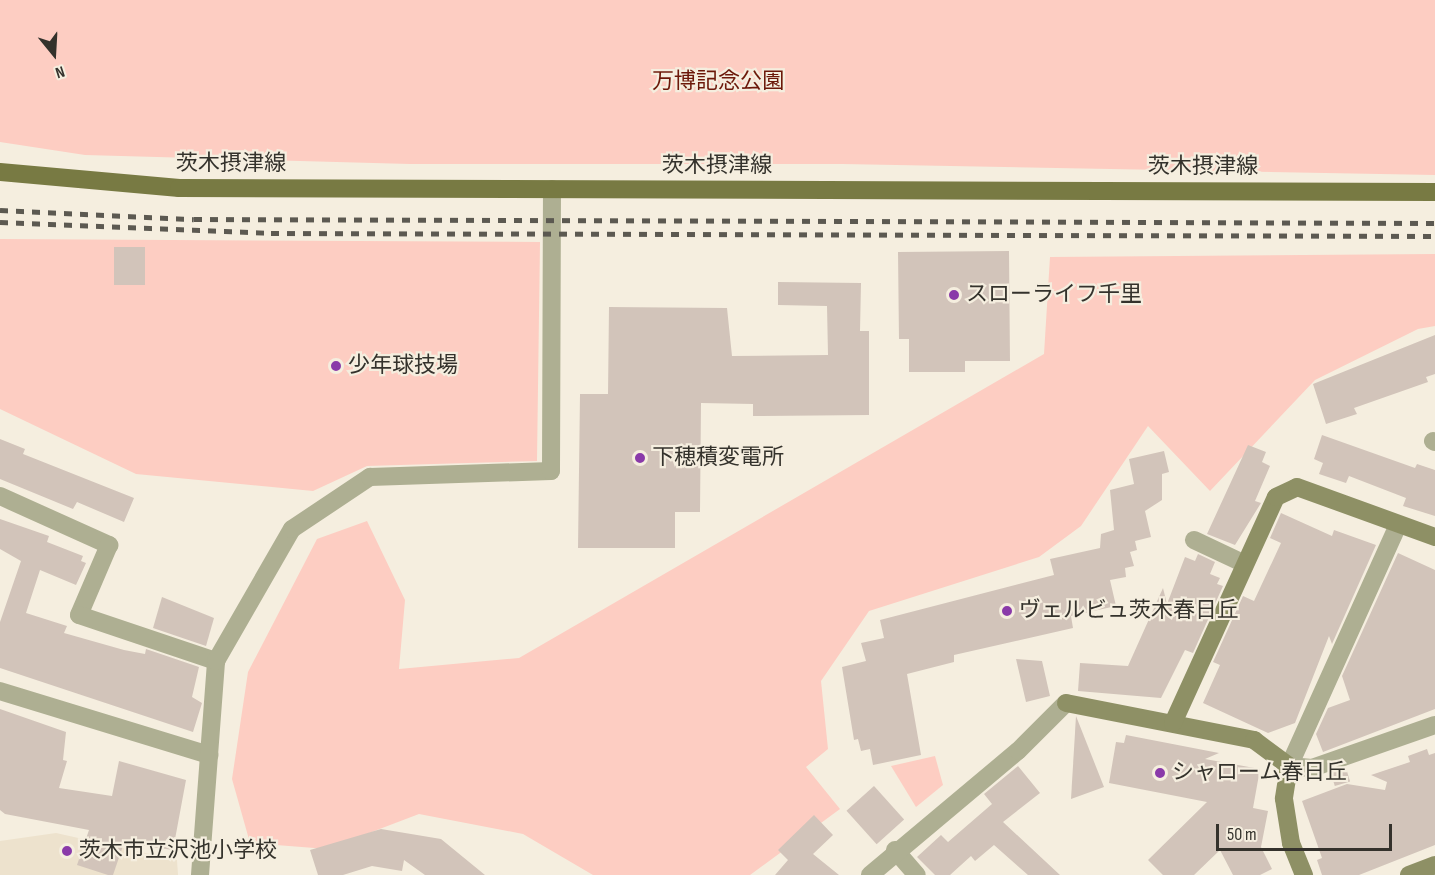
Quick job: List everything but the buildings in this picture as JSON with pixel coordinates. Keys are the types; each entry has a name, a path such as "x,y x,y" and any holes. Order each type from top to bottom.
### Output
{"main road":[{"name":"茨木摂津線","path":"0,172 179,188 1435,192"}],"street":[{"path":"200,875 216,660 292,529 370,477 551,471 552,189"},
{"path":"1173,723 1276,497 1296,487 1435,537"},
{"path":"0,496 109,544 79,615 216,660"},
{"path":"1304,875 1291,843 1284,799 1289,766 1398,525"},
{"path":"1194,540 1245,564"},
{"path":"0,691 209,755"},
{"path":"870,875 895,850 1018,751 1066,703 1254,740 1289,766 1312,768 1435,725"},
{"path":"895,850 917,875"}],"shaded area":[{"name":"茨木市立沢池小学校","path":"56,833 177,860 178,875 0,875 0,841"}],"green space":[{"name":"万博記念公園","path":"0,0 1435,0 1435,175 842,164 410,164 85,155 0,142"},
{"path":"0,239 540,242 537,461 367,466 313,491 136,474 0,409"},
{"path":"1435,254 1435,326 1418,329 1315,380 1210,491 1148,426 1081,526 1039,557 869,611 821,681 828,749 806,767 840,809 750,875 593,875 523,834 419,814 327,849 250,843 232,779 248,672 317,539 367,521 405,600 399,669 519,658 1044,354 1050,257"},
{"path":"935,756 943,785 916,807 891,766"}],"railway":[{"path":"0,210 194,219 1435,223"},
{"path":"0,222 271,233 1435,236"}],"place":[{"name":"スローライフ千里","path":"954,295"},
{"name":"少年球技場","path":"336,366"},
{"name":"下穂積変電所","path":"640,458"},
{"name":"ヴェルビュ茨木春日丘","path":"1007,611"},
{"name":"シャローム春日丘","path":"1160,773"},
{"name":"茨木市立沢池小学校","path":"67,851"}]}
